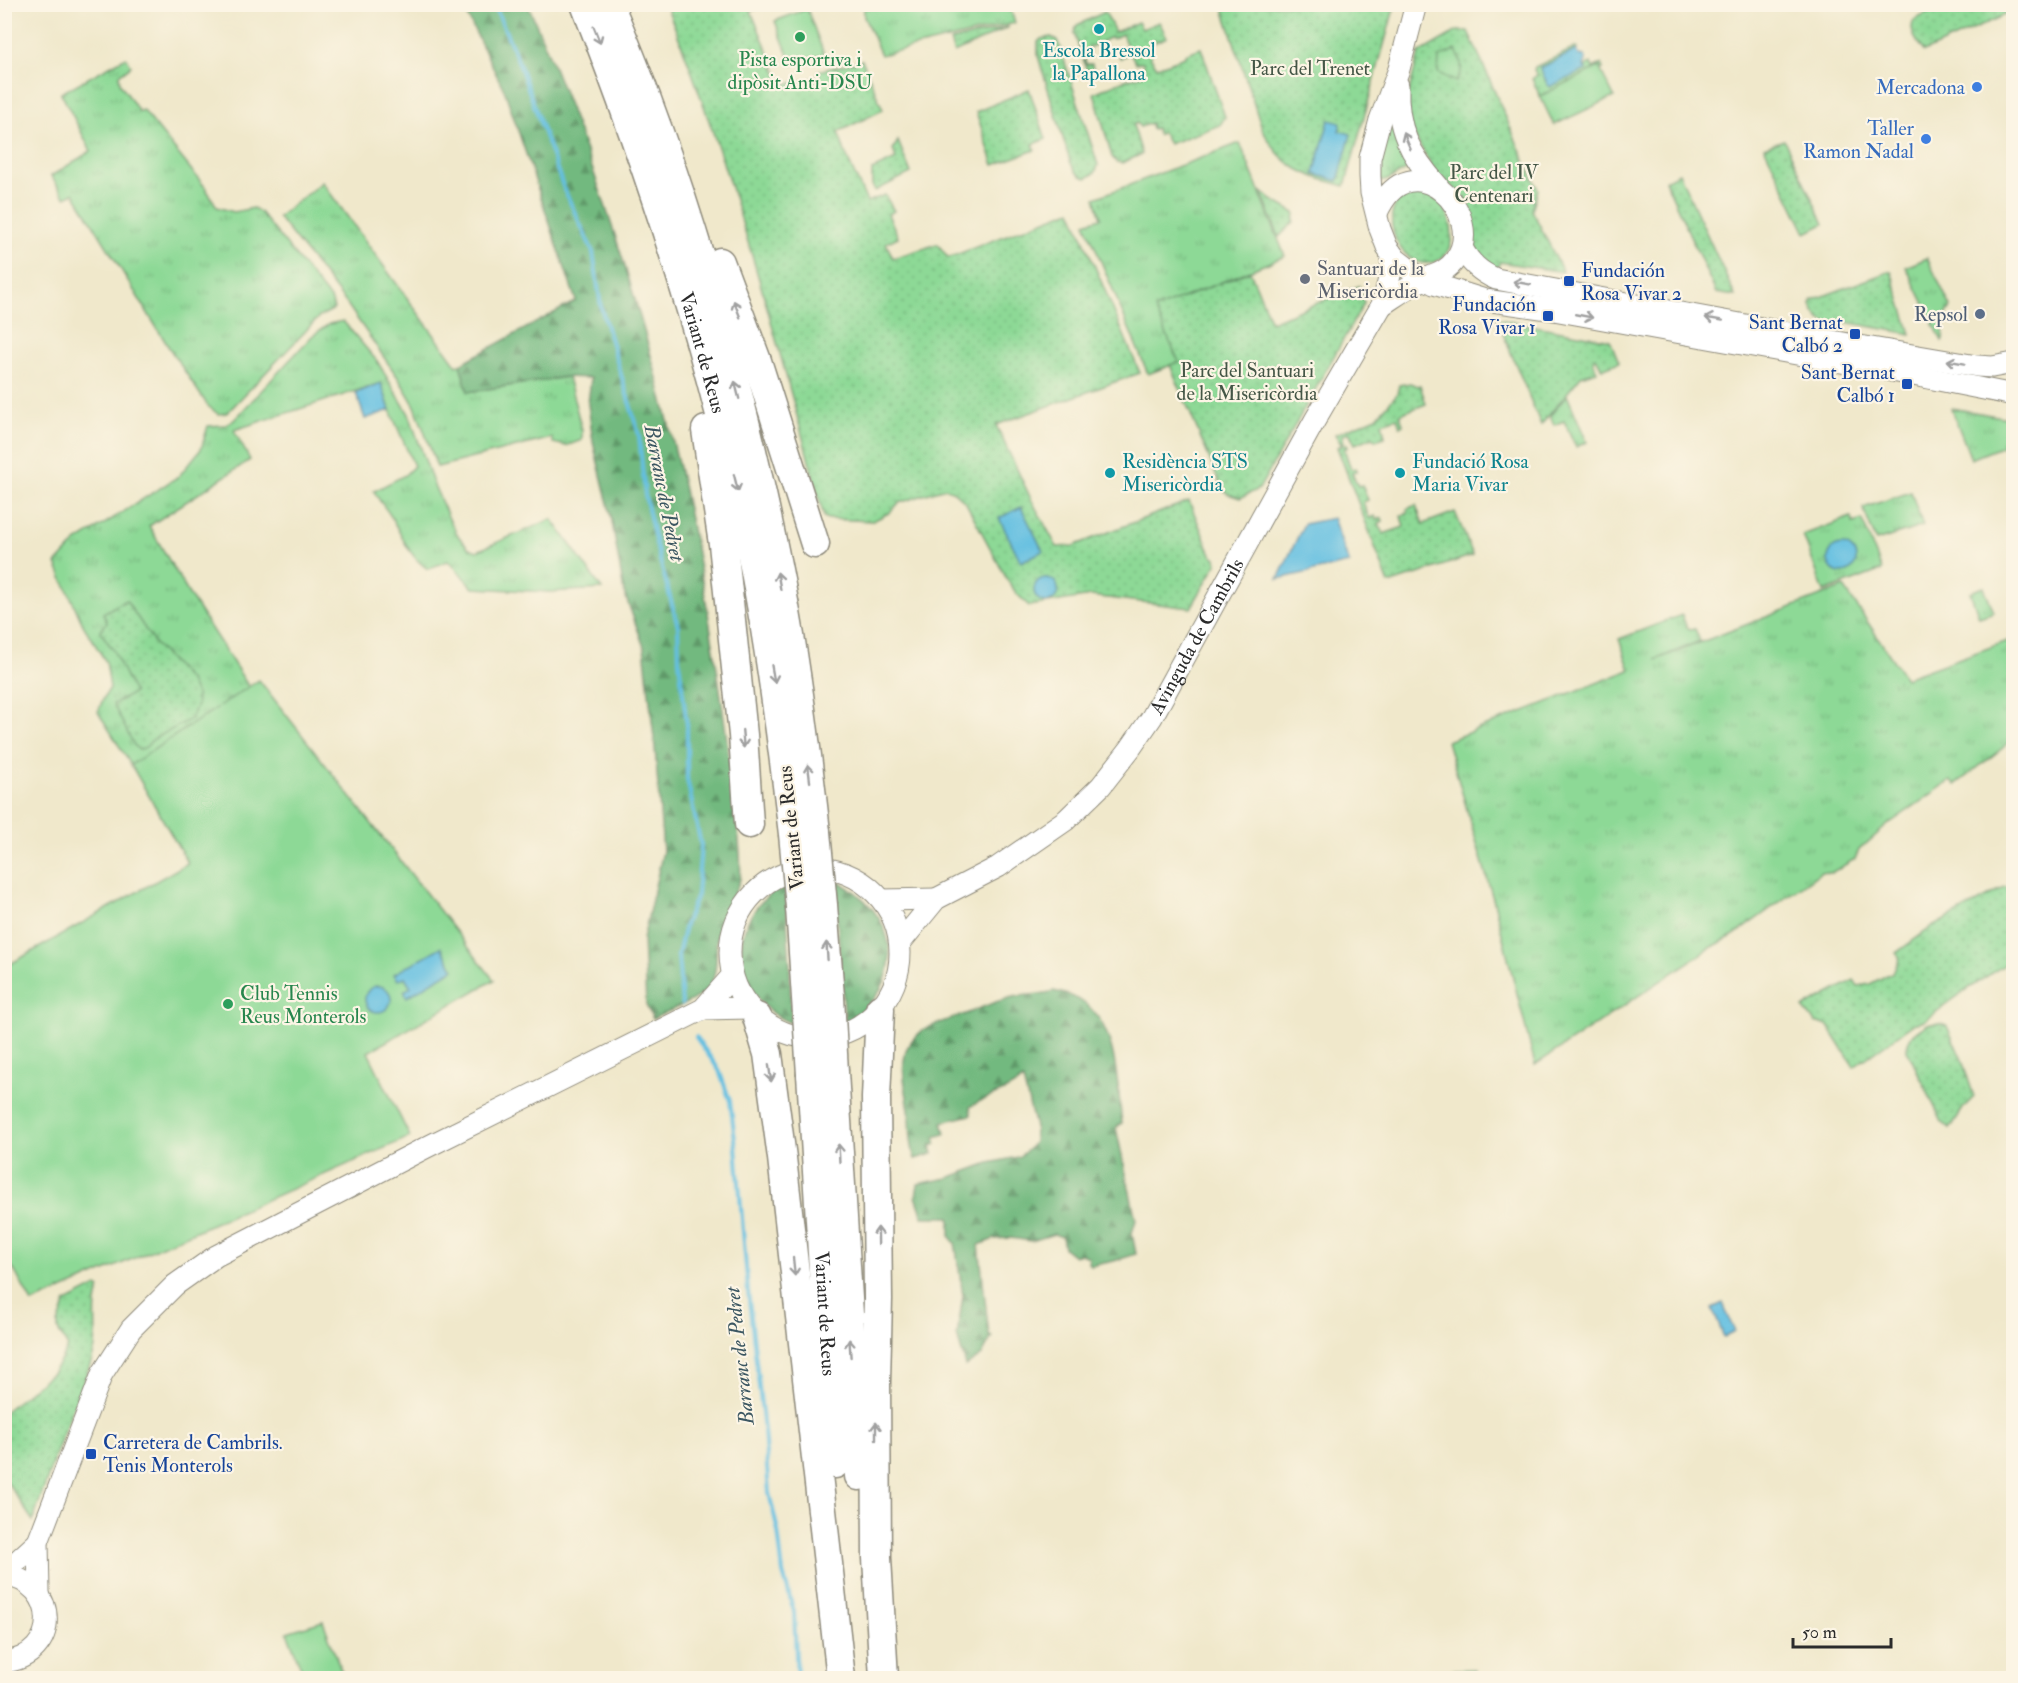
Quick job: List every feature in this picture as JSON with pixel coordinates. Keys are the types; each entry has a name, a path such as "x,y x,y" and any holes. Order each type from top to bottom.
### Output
{"highway":[{"name":"Variant de Reus","path":"585,4 645,161 707,362 743,512 805,833"},
{"name":"Variant de Reus","path":"609,4 666,151 697,243 728,352 765,504 796,673 823,1073 839,1535 851,1678"},
{"path":"618,4 640,49 757,361 815,544"},
{"path":"609,65 679,311 707,432 724,556 743,735 749,824"},
{"path":"880,1009 876,1098 878,1299 876,1394 878,1558 884,1678"},
{"path":"754,1012 768,1054 782,1158 840,1678"},
{"name":"Variant de Reus","path":"823,1073 849,1321 875,1678"}],"main road":[{"path":"1416,4 1399,69 1380,120 1370,158 1371,193 1380,229 1390,251 1404,267 1424,279 1485,300 1548,309 2013,395"},
{"path":"1382,305 1424,279 1437,275 1449,267 1462,248 1464,236 1457,210 1420,166 1406,140 1399,108 1399,69"},
{"path":"1377,213 1389,194 1397,186 1408,181 1419,180 1431,183 1440,189"},
{"path":"1462,248 1480,271 1496,279 1966,364 1992,367 2013,363"},
{"path":"1382,305 1392,268 1390,251"},
{"name":"Avinguda de Cambrils","path":"936,899 998,867 1066,820 1101,786 1130,749 1152,717 1315,420 1382,305"},
{"path":"2013,373 2013,383"},
{"path":"823,868 847,874 869,887 882,900 894,920 900,943 900,966 893,989 880,1009 860,1027 834,1037 806,1039 780,1032 754,1012 741,998 732,976 729,946 737,918 754,893 774,878 798,870 823,868"},
{"path":"882,900 936,899"},
{"path":"900,943 936,899"},
{"path":"39,1593 38,1542 102,1374 131,1329 144,1314 189,1274 216,1256 703,1009 732,976"},
{"path":"703,1009 754,1012"},
{"path":"4,1574 38,1542"},
{"path":"4,1574 16,1576 29,1583 39,1593 45,1605 47,1619 45,1633 38,1645 15,1661 4,1662"}],"green space":[{"path":"1946,4 2013,5 2013,11 1924,52 1916,40 1912,24 1914,20"},
{"path":"462,5 528,5 597,181 626,271 676,454 696,546 726,733 741,873 718,929 716,966 709,987 691,1001 653,1019 646,1005 643,939 663,851 655,748 644,647 624,592 611,516 593,442 588,404 591,378 565,377 468,392 460,364 576,301 505,92"},
{"path":"666,5 767,5 751,11 782,85 819,77 818,71 862,60 883,110 838,132 867,202 885,195 894,211 888,214 898,237 886,243 893,258 938,244 948,258 1071,210 1140,373 996,425 1057,547 1073,546 1189,501 1217,563 1191,608 1091,596 1029,606 1009,583 966,503 954,492 945,488 899,503 889,513 873,521 824,517 753,258 712,131"},
{"path":"864,5 1009,5 1015,23 881,55 864,17"},
{"name":"Parc del Trenet","path":"1222,5 1395,5 1345,186 1318,178 1296,168 1278,153 1270,142 1262,129"},
{"name":"Pista esportiva i dipòsit Anti-DSU","path":"807,9 824,54 792,65 775,21"},
{"path":"1105,12 1115,32 1138,22 1142,29 1159,22 1167,37 1150,44 1151,58 1157,67 1185,57 1185,54 1201,48 1225,117 1220,125 1169,144 1162,132 1158,135 1156,128 1152,129 1151,123 1140,127 1137,123 1133,125 1142,154 1122,163 1117,162 1112,157 1094,93 1143,75 1144,67 1143,62 1136,63 1130,53 1120,58 1119,51 1127,46 1122,34 1088,48 1089,52 1084,55 1086,64 1092,64 1093,69 1087,71 1074,33 1077,25"},
{"path":"1009,27 954,53 950,41"},
{"name":"Parc del IV Centenari","path":"1457,31 1468,31 1538,189 1532,210 1563,272 1500,262 1496,271 1478,255 1470,220 1457,191 1435,172 1410,128 1408,95 1419,53"},
{"path":"1051,37 1057,40 1060,47 1098,165 1095,173 1086,178 1076,172 1070,161 1038,56 1038,42"},
{"path":"1577,47 1577,50 1540,68 1585,70 1586,66 1591,63 1593,68 1601,64 1603,69 1600,70 1599,67 1540,96 1532,79 1537,75 1535,67"},
{"path":"1456,50 1461,66 1456,82 1438,73 1439,57"},
{"path":"126,57 131,66 119,75 120,83 139,112 143,110 205,187 217,207 234,212 253,208 260,212 332,301 334,309 319,317 227,413 218,414 208,406 168,346 74,193 65,197 51,176 91,151 61,93"},
{"path":"1599,67 1614,97 1554,125 1540,96"},
{"path":"1029,89 1046,139 1033,144 1035,150 994,165 976,112"},
{"path":"1387,125 1391,125 1411,165 1409,169 1390,179 1380,181 1379,155"},
{"path":"1784,140 1824,224 1806,233 1764,147"},
{"path":"898,141 911,173 875,191 872,185 872,170 896,159 893,149"},
{"path":"1240,143 1285,256 1156,309 1179,362 1148,374 1085,223 1101,218 1095,198"},
{"path":"1679,173 1735,296 1716,293 1665,180"},
{"path":"322,182 457,366 460,364 468,392 568,377 582,430 582,440 566,446 553,443 552,438 437,467 415,406 399,379 347,304 278,217"},
{"path":"1261,191 1295,213 1294,222 1279,237"},
{"path":"1420,191 1437,199 1443,205 1452,233 1448,251 1434,262 1420,263 1408,256 1399,246 1393,232 1392,218 1395,205 1404,195"},
{"path":"1927,258 1951,307 1944,318 1942,341 1906,267"},
{"name":"Parc del Santuari de la Misericòrdia","path":"1250,271 1271,322 1359,286 1364,303 1259,489 1240,498 1228,494 1221,486 1170,365 1179,362 1155,309"},
{"path":"1891,271 1911,334 1840,321 1825,322 1818,318 1811,305 1812,300"},
{"path":"1497,319 1610,340 1619,362 1602,369 1596,357 1593,362 1597,371 1581,376 1541,425"},
{"path":"343,321 377,361 409,414 433,483 450,521 459,537 469,548 477,551 552,519 602,589 550,592 473,588 447,561 428,569 421,564 406,545 374,491 405,475 414,466 381,383 234,430 250,460 149,526 190,596 249,687 131,765 98,712 110,688 106,662 83,625 56,564 76,542 179,476 201,449 208,426 226,425 234,420 312,336 329,324"},
{"path":"1410,383 1420,385 1426,404 1400,414 1403,425 1400,426 1397,418 1382,423 1385,437 1375,440 1373,437 1355,444 1349,432 1342,435 1344,442 1341,444 1335,434 1377,417 1397,394 1399,385"},
{"path":"1567,395 1587,442 1576,447 1564,421 1554,425 1550,416"},
{"path":"1951,408 2013,419 2013,442 1971,459"},
{"path":"1347,444 1348,447 1344,449 1351,469 1356,468 1357,471 1352,473 1358,486 1362,485 1368,500 1363,502 1369,518 1375,516 1376,520 1382,518 1383,521 1379,523 1383,534 1404,527 1401,516 1408,513 1407,509 1416,505 1423,524 1455,512 1473,555 1389,584 1337,447"},
{"path":"1911,492 1923,526 1876,541 1863,508"},
{"path":"1851,517 1853,523 1862,520 1882,570 1824,592 1803,535"},
{"path":"1844,587 1905,678 2013,639 2013,740 1955,785 1950,781 1890,823 1859,850 1855,859 1831,873 1821,872 1734,935 1707,950 1535,1065 1494,902 1447,741 1630,670 1619,639 1682,615 1686,626 1691,630 1695,629 1700,641 1655,660"},
{"path":"1984,587 1994,612 1979,617 1970,592"},
{"path":"126,600 155,644 190,681 196,694 197,705 191,719 152,740 146,747 139,750 134,745 113,704 134,693 113,650 100,631 107,622 103,613"},
{"name":"Club Tennis Reus Monterols","path":"259,680 494,980 368,1052 410,1137 32,1303 5,1257 5,967 188,863 131,765"},
{"path":"834,880 856,893 873,910 884,929 889,949 888,969 881,989 866,1007 845,1022"},
{"path":"785,884 791,1023 771,1012 761,1002 749,982 742,952 742,939 752,914 772,893"},
{"path":"2005,887 2011,887 2009,921 2013,959 1957,996 1928,1019 1915,1023 1854,1067 1828,1026 1815,1022 1803,1008 1854,980 1858,986 1870,984 1893,972 1900,958 1896,953 1932,927"},
{"path":"1054,991 1084,1003 1095,1013 1110,1041 1117,1075 1122,1123 1116,1128 1136,1220 1132,1233 1136,1254 1091,1266 1088,1263 1089,1257 1081,1254 1074,1256 1064,1248 1062,1237 1054,1234 1032,1241 1010,1238 994,1239 979,1245 989,1336 992,1336 982,1355 966,1366 957,1336 963,1296 955,1243 950,1237 950,1217 923,1217 916,1196 918,1184 948,1178 989,1163 1018,1157 1034,1142 1035,1127 1023,1080 970,1107 971,1115 942,1122 945,1134 935,1137 936,1144 931,1146 933,1154 915,1159 904,1080 905,1055 915,1037 932,1026 1004,999"},
{"path":"1928,1024 1947,1026 1962,1060 1974,1097 1964,1107 1950,1129 1942,1122 1907,1050 1911,1037"},
{"path":"97,1286 100,1288 95,1311 94,1352 33,1521 5,1479 4,1412 52,1373 58,1365 68,1347 58,1330 66,1302"},
{"path":"323,1621 344,1678 305,1678 287,1632"},
{"path":"1475,1669 1475,1678 1347,1678 1347,1673"}],"water":[{"path":"1577,50 1579,55 1585,56 1586,70 1549,87 1540,68"},
{"path":"1329,120 1341,123 1339,131 1351,134 1338,181 1314,174"},
{"path":"381,383 390,410 365,419 356,393"},
{"path":"1021,507 1043,551 1021,562 999,518"},
{"path":"1333,518 1349,563 1278,579 1304,524"},
{"path":"1842,545 1852,549 1856,559 1852,569 1842,573 1832,569 1828,559 1832,549"},
{"path":"1046,578 1055,581 1058,590 1055,599 1046,602 1037,599 1034,590 1037,581"},
{"path":"441,947 454,969 407,997 404,991 411,987 405,977 398,980 394,974"},
{"path":"378,986 387,990 391,999 387,1008 378,1012 369,1008 365,999 369,990"},
{"path":"1723,1303 1735,1332 1724,1337 1712,1308"}],"waterway":[{"name":"Barranc de Pedret","path":"494,4 519,63 564,189 593,252 601,307 639,435 645,495 678,626 679,661 687,726 687,779 701,845 697,895 685,925 678,955 682,1004"},
{"name":"Barranc de Pedret","path":"696,1037 719,1070 730,1101 769,1493 778,1531 783,1573 794,1612 797,1678"}],"place":[{"name":"Escola Bressol la Papallona","path":"1099,29"},
{"name":"Pista esportiva i dipòsit Anti-DSU","path":"800,37"},
{"name":"Mercadona","path":"1977,87"},
{"name":"Taller Ramon Nadal","path":"1926,139"},
{"name":"Santuari de la Misericòrdia","path":"1305,279"},
{"name":"Fundación Rosa Vivar 2","path":"1569,281"},
{"name":"Repsol","path":"1980,314"},
{"name":"Fundación Rosa Vivar 1","path":"1548,316"},
{"name":"Sant Bernat Calbó 2","path":"1855,334"},
{"name":"Sant Bernat Calbó 1","path":"1907,384"},
{"name":"Residència STS Misericòrdia","path":"1110,473"},
{"name":"Fundació Rosa Maria Vivar","path":"1400,473"},
{"name":"Club Tennis Reus Monterols","path":"228,1004"},
{"name":"Carretera de Cambrils. Tenis Monterols","path":"91,1454"}]}
